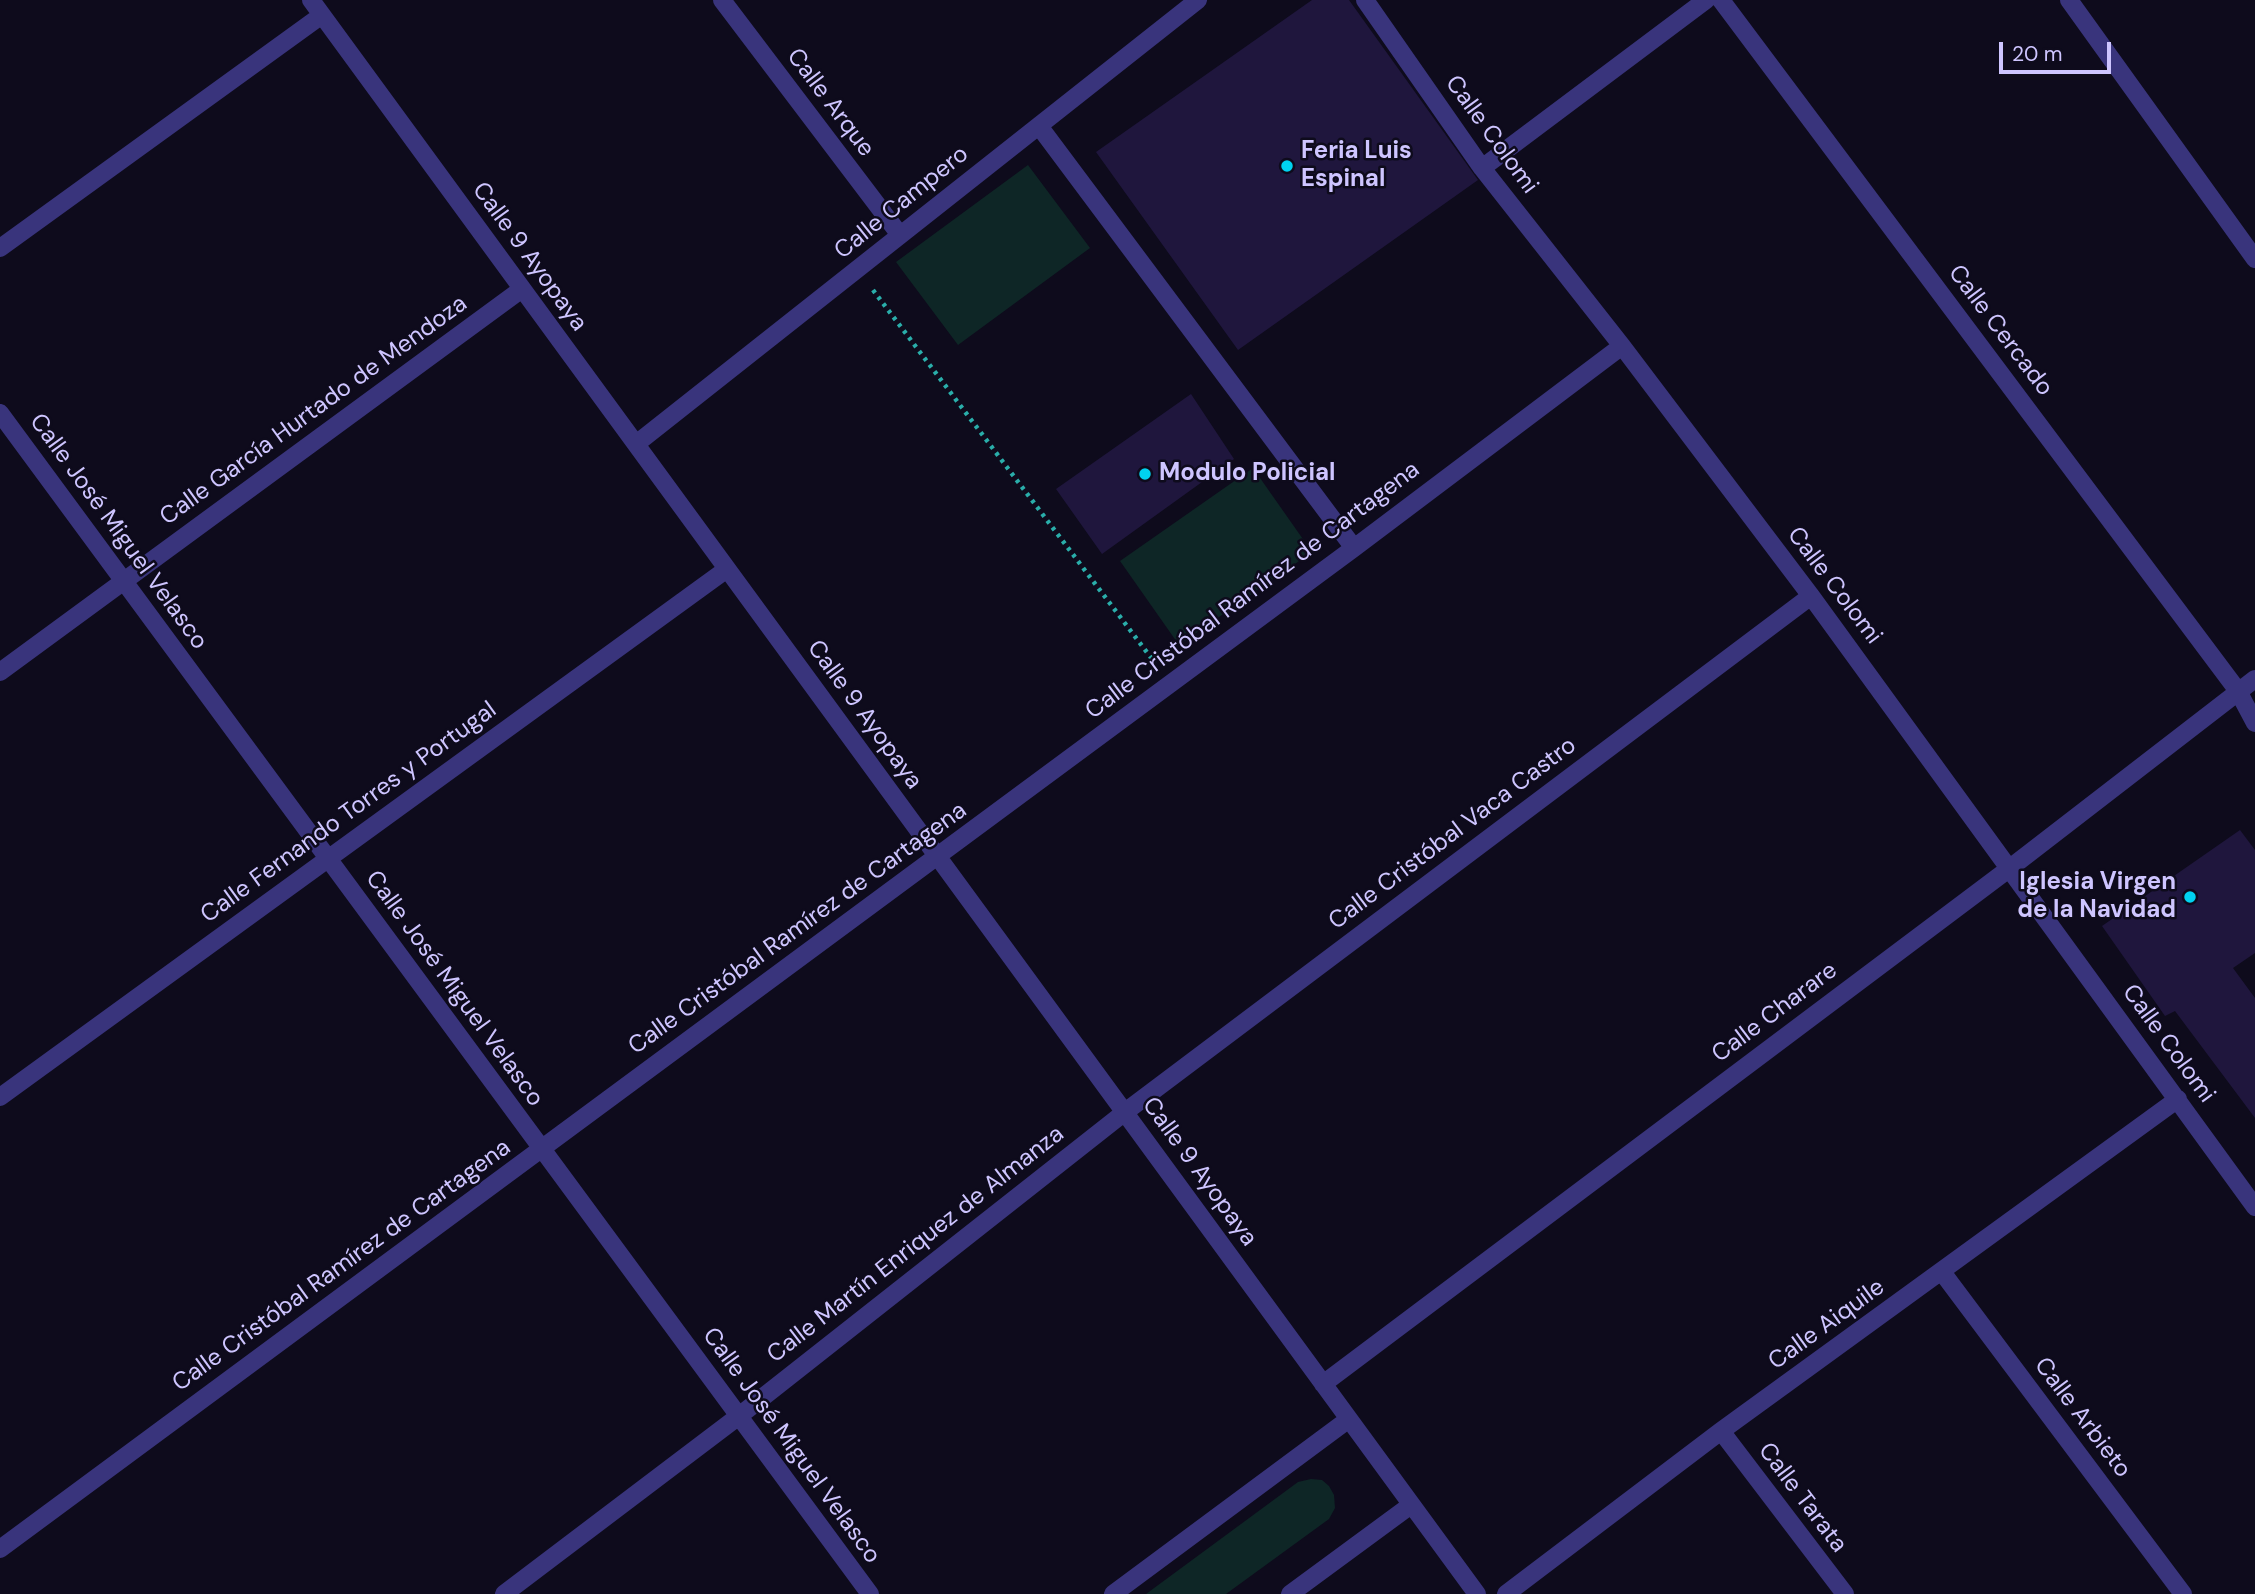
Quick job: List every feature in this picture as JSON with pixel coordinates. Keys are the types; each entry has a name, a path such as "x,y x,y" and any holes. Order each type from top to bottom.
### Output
{"street":[{"name":"Calle 9 Ayopaya","path":"311,0 1477,1594"},
{"name":"Calle Arque","path":"722,0 900,235"},
{"name":"Calle Campero","path":"636,444 1198,0"},
{"name":"Calle Colomi","path":"1365,0 1482,168 1622,346 1811,596 2255,1207"},
{"path":"1482,168 1706,0"},
{"name":"Calle Cercado","path":"1721,0 2238,691 2255,723"},
{"path":"2069,0 2255,259"},
{"path":"0,248 322,15"},
{"path":"1039,125 1354,548"},
{"name":"Calle García Hurtado de Mendoza","path":"0,672 522,289"},
{"name":"Calle Cristóbal Ramírez de Cartagena","path":"0,1549 1354,548 1622,346"},
{"name":"Calle José Miguel Velasco","path":"0,413 870,1594"},
{"name":"Calle Fernando Torres y Portugal","path":"0,1097 727,569"},
{"name":"Calle Cristóbal Vaca Castro","path":"1125,1112 1811,596"},
{"name":"Calle Charare","path":"1323,1384 2010,868 2255,679"},
{"name":"Calle Aiquile","path":"1506,1594 1721,1431 2178,1099"},
{"name":"Calle Martín Enriquez de Almanza","path":"504,1594 739,1416 1125,1112"},
{"name":"Calle Arbieto","path":"1942,1272 2183,1594"},
{"path":"1114,1594 1349,1419"},
{"name":"Calle Tarata","path":"1721,1431 1844,1594"},
{"path":"1290,1594 1411,1505"}],"path":[{"path":"858,270 1170,683"}],"green space":[{"path":"1028,165 1090,248 958,345 896,262"},
{"path":"1253,468 1312,552 1179,645 1120,561"},
{"path":"1322,1480 1334,1495 1335,1508 1329,1519 1226,1594 1146,1594 1298,1482"}],"building":[{"name":"Feria Luis Espinal","path":"1312,0 1349,0 1478,180 1238,350 1096,152"},
{"name":"Modulo Policial","path":"1191,394 1234,459 1102,554 1056,489"},
{"path":"2240,830 2255,850 2255,953 2233,968 2255,998 2255,1118 2175,1011 2165,1016 2102,926"}],"place":[{"name":"Feria Luis Espinal","path":"1287,166"},
{"name":"Modulo Policial","path":"1145,474"},
{"name":"Iglesia Virgen de la Navidad","path":"2190,897"}]}
